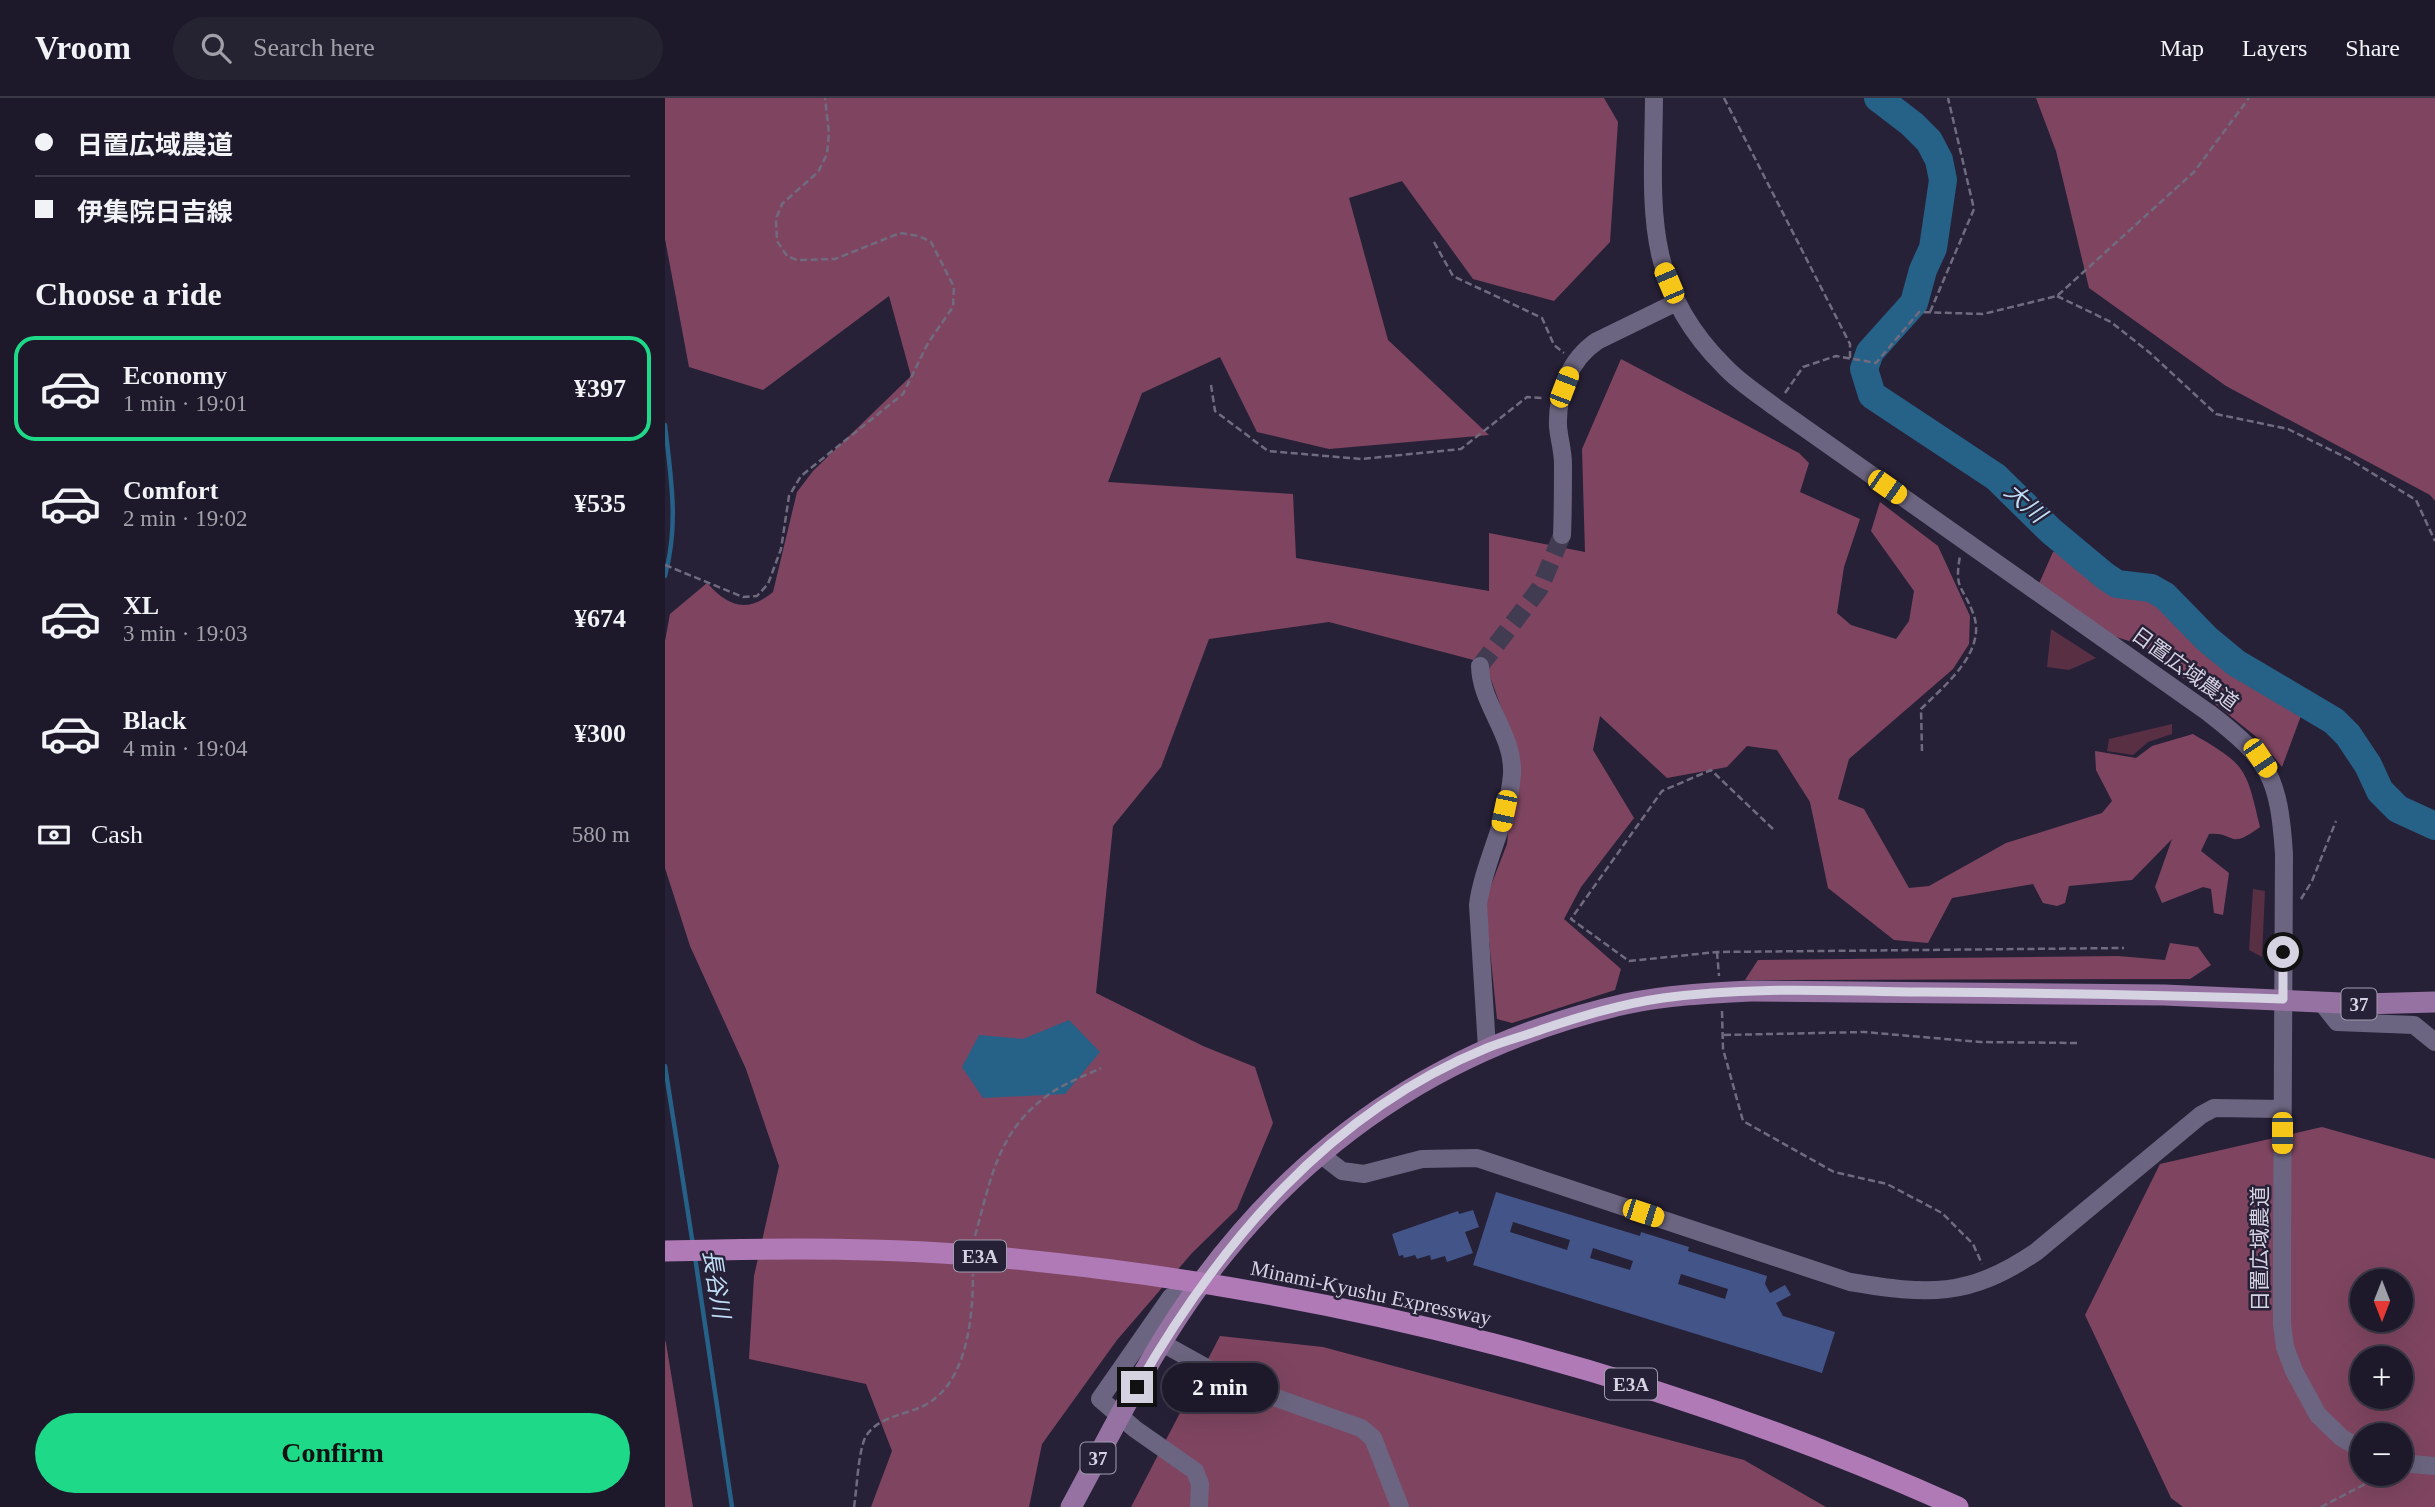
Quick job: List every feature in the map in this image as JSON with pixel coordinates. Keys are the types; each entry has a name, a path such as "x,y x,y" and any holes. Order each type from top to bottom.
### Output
{"highway":[{"name":"Minami-Kyushu Expressway","path":"665,1251 874,1250 1004,1258 1141,1273 1293,1299 1459,1336 1626,1382 1738,1419 1842,1458 1958,1507"}],"main road":[{"name":"37","path":"1071,1507 1124,1409 1189,1300 1271,1198 1320,1154 1385,1103 1431,1075 1487,1048 1626,1004 1701,994 1800,990 2283,999 2322,1003 2435,1002"}],"street":[{"name":"日置広域農道","path":"1654,98 1654,231 1661,264 1677,302 1696,333 1725,368 1775,407 2209,713 2251,747 2274,782 2282,823 2282,1324 2285,1347 2299,1382 2318,1415 2350,1443"},
{"path":"1562,535 1560,400 1574,363 1585,349 1597,341 1677,302"},
{"path":"1480,666 1481,682 1507,740 1511,774 1500,830 1478,905 1487,1048"},
{"path":"2322,1003 2337,1022 2414,1025 2435,1042"},
{"path":"1320,1154 1342,1171 1364,1174 1422,1159 1477,1158 1850,1282 1905,1291 1956,1288 1989,1280 2036,1252 2201,1115 2214,1108 2282,1110"},
{"path":"1189,1300 1171,1297 1100,1399 1135,1429 1195,1471 1200,1484 1199,1507"},
{"path":"1162,1343 1234,1383 1361,1428 1373,1438 1401,1507"},
{"path":"2413,1464 2435,1466"}],"path":[{"path":"665,565 743,597 757,597 768,584 781,549 789,496 801,476 903,394 928,343 953,307 954,287 931,243 919,236 899,233 835,259 797,260 787,256 777,241 776,219 782,204 818,172 827,154 829,133 825,98"},
{"path":"1724,98 1850,344 1850,359"},
{"path":"1930,312 1974,209 1948,98"},
{"path":"1775,407 1803,367 1836,356 1876,363 1919,312 1983,314 2056,296 2194,172 2249,98"},
{"path":"1434,242 1453,276 1542,318 1554,345 1574,363"},
{"path":"2056,296 2111,322 2150,353 2216,414 2288,429 2349,459 2416,500 2435,541"},
{"path":"1210,384 1215,411 1268,451 1361,458 1461,449 1527,397 1560,400"},
{"path":"1922,751 1921,709 1951,679 1974,648 1974,615 1956,579 1963,541"},
{"path":"1773,830 1711,770 1662,791 1571,919 1629,961 1717,952 2124,948"},
{"path":"2298,905 2312,881 2336,821"},
{"path":"1717,952 1718,960"},
{"path":"1723,1030 1723,1049 1743,1121 1834,1172 1887,1184 1941,1213 1973,1244 1989,1280"},
{"path":"1724,1035 1864,1032 1980,1042 2078,1043"},
{"path":"973,1244 996,1160 1005,1140 1024,1115 1049,1094 1101,1068"},
{"path":"855,1507 865,1438 875,1425 924,1406 943,1392 966,1348 973,1316 973,1268"},
{"path":"2321,1507 2361,1486"}],"shaded area":[{"path":"665,98 1604,98 1618,122 1610,242 1554,301 1473,279 1402,181 1349,198 1388,340 1489,435 1329,449 1257,432 1220,357 1142,393 1108,482 1293,494 1296,558 1489,591 1489,533 1585,552 1582,449 1621,359 1799,453 1809,463 1800,492 1860,519 1844,567 1837,613 1851,625 1896,639 1909,621 1914,591 1871,531 1880,502 1938,546 1970,616 1969,644 1953,669 1849,759 1838,799 1864,809 1909,888 1929,886 2006,843 2102,813 2112,801 2096,770 2095,751 2136,758 2152,746 2193,734 2224,753 2241,770 2247,779 2260,827 2237,839 2209,834 2201,851 2229,873 2223,915 2214,913 2211,889 2203,887 2162,903 2155,887 2172,839 2132,880 2069,886 2065,903 2057,906 2043,903 2033,884 1952,898 1928,943 1894,940 1828,888 1810,802 1777,750 1747,746 1727,767 1667,778 1600,716 1593,750 1634,818 1581,887 1564,919 1621,969 1615,990 1512,1023 1497,1019 1485,901 1507,844 1517,751 1485,663 1329,622 1209,639 1161,767 1113,826 1096,993 1203,1046 1255,1067 1273,1123 1237,1209 1192,1253 1117,1340 1042,1444 1029,1507 871,1507 892,1451 866,1384 749,1359 754,1276 779,1166 746,1069 690,946 665,868 665,641 670,614 707,583 722,597 738,604 754,603 773,592 797,492 813,471 911,376 889,296 763,390 689,367 665,239"},
{"path":"2036,98 2435,98 2435,501 2430,495 2226,386 2089,288 2056,151"},
{"path":"2053,552 2063,552 2122,594 2165,604 2237,674 2302,713 2282,767 2259,739 2142,645 2087,628 2037,588"},
{"path":"2051,629 2096,658 2069,670 2047,667"},
{"path":"2172,724 2172,734 2148,742 2133,755 2107,751 2109,739"},
{"path":"2253,889 2265,891 2262,957 2249,950"},
{"path":"2170,943 2198,947 2211,965 2190,979 1745,980 1758,960 2118,956 2165,960"},
{"path":"2322,1127 2435,1159 2435,1507 2183,1507 2171,1498 2085,1315 2160,1164"},
{"path":"1220,1336 1323,1347 1744,1460 1826,1507 1131,1507"},
{"path":"665,1340 666,1343 693,1507 665,1507"}],"water":[{"path":"1069,1020 1100,1052 1065,1094 983,1098 962,1067 979,1035 1023,1039"}],"building":[{"path":"1496,1192 1640,1236 1641,1232 1689,1247 1688,1251 1767,1276 1765,1284 1770,1293 1785,1285 1791,1295 1776,1303 1783,1316 1835,1332 1822,1373 1473,1265","holes":["1513,1222 1570,1240 1567,1250 1510,1232","1593,1248 1633,1261 1630,1270 1590,1258","1681,1274 1728,1289 1725,1299 1678,1284"]},
{"path":"1473,1210 1479,1227 1465,1232 1473,1253 1447,1262 1445,1256 1431,1260 1430,1255 1417,1259 1415,1255 1404,1258 1403,1255 1399,1256 1392,1234 1458,1211 1459,1214"}],"waterway":[{"name":"大川","path":"1878,98 1929,141 1939,160 1943,180 1933,248 1923,270 1914,303 1870,352 1864,369 1872,395 1996,477 2051,531 2105,576 2117,584 2151,588 2165,596 2207,639 2236,663 2334,721 2348,735 2368,765 2380,791 2398,809 2435,826"},
{"name":"長谷川","path":"665,425 673,519 665,576"},
{"name":"長谷川","path":"665,1066 693,1245"},
{"name":"長谷川","path":"695,1257 732,1507"}],"tunnel":[{"path":"1480,666 1540,588 1562,535"}],"route":[{"path":"1137,1387 1189,1300 1271,1198 1320,1154 1385,1103 1431,1075 1487,1048 1626,1004 1701,994 1800,990 2283,999 2283,952"}]}
